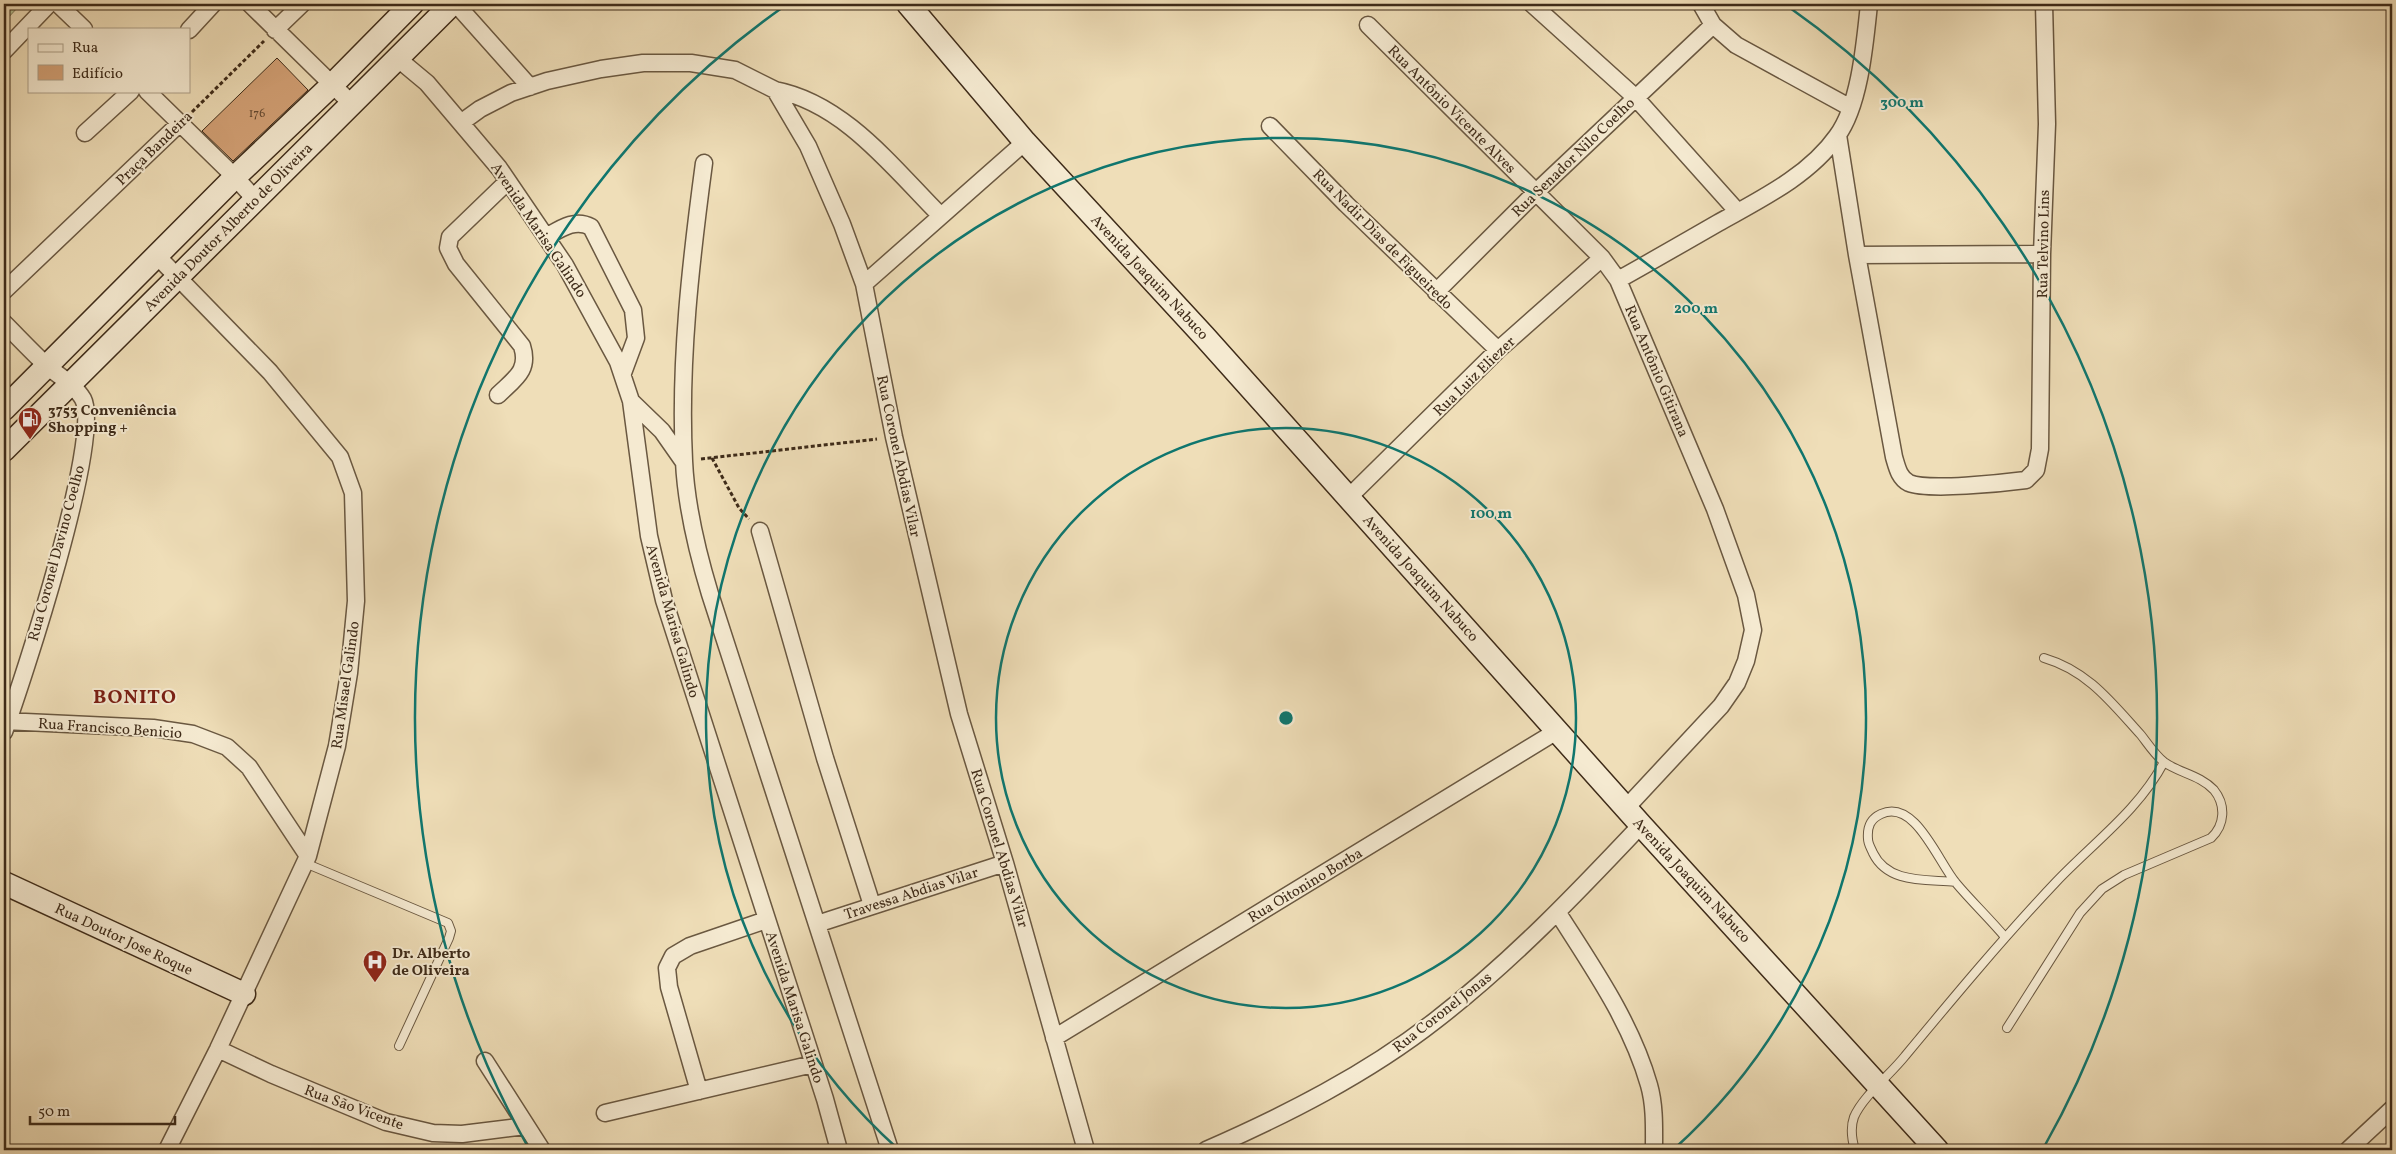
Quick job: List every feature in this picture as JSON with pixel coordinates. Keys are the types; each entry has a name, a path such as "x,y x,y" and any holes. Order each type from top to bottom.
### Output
{"street":[{"path":"4,50 49,4"},
{"path":"58,4 83,28"},
{"path":"190,29 212,4"},
{"path":"250,4 275,30 334,84 351,103"},
{"path":"275,30 302,4"},
{"name":"Avenida Doutor Alberto de Oliveira","path":"4,409 158,257 235,177 334,84 412,4"},
{"path":"454,4 530,87"},
{"name":"Avenida Doutor Alberto de Oliveira","path":"4,450 351,103 454,4"},
{"name":"Avenida Joaquim Nabuco","path":"908,4 1025,142 1349,497 1641,825 1938,1150"},
{"path":"1532,4 1635,97 1738,212"},
{"path":"1701,4 1713,25 1736,45 1851,108"},
{"path":"1618,280 1738,212 1806,168 1818,158 1838,135 1851,108 1864,51 1868,4"},
{"name":"Rua Telvino Lins","path":"1857,255 1894,457 1900,475 1909,483 1928,486 2026,480 2036,470 2040,449 2042,254 2047,124 2044,4"},
{"name":"Rua Antônio Vicente Alves","path":"1368,25 1602,258 1618,280"},
{"name":"Rua Senador Nilo Coelho","path":"1436,292 1535,193 1713,25"},
{"name":"Avenida Marisa Galindo","path":"397,58 427,83 462,122 508,181 599,324 623,373 631,401 646,518 660,584 839,1150"},
{"path":"462,122 480,109 512,93 601,69 643,64 690,62 735,70 775,90 792,93 811,101 832,113 869,144 940,216"},
{"name":"Rua Coronel Abdias Vilar","path":"775,90 808,146 842,224 864,284 894,437 959,714 1005,863 1086,1150"},
{"path":"85,133 130,92"},
{"path":"148,92 255,199"},
{"name":"Praça Bandeira","path":"4,292 179,124"},
{"name":"Rua Nadir Dias de Figueiredo","path":"1270,126 1436,292 1498,350"},
{"path":"1838,135 1857,255 2042,254"},
{"path":"864,284 1025,142"},
{"path":"704,163 687,336 684,461 691,522 704,572 890,1150"},
{"path":"498,395 522,370 526,358 522,346 456,264 448,248 450,237 508,181"},
{"path":"546,238 561,228 576,223 591,227 633,310 636,338 623,373"},
{"name":"Rua Misael Galindo","path":"158,257 270,372 340,457 353,493 356,601 349,673 337,746 307,859 218,1049 167,1150"},
{"name":"Rua Luiz Eliezer","path":"1349,497 1498,350 1602,258"},
{"name":"Rua Antônio Gitirana","path":"1618,280 1715,509 1752,614 1753,630 1746,661 1736,683 1721,706 1626,808"},
{"name":"Rua Coronel Davino Coelho","path":"4,323 48,367 71,385 83,399 86,412 86,441 75,496 5,725"},
{"path":"631,401 662,431 684,461"},
{"path":"760,531 825,758 872,905"},
{"name":"Rua Francisco Benicio","path":"5,725 153,728 193,734 227,746 249,767 307,859"},
{"name":"Rua Oitonino Borba","path":"1054,1038 1557,731"},
{"name":"Rua Coronel Jonas","path":"1206,1150 1319,1095 1394,1050 1449,1010 1513,956 1558,913 1641,825"},
{"name":"Travessa Abdias Vilar","path":"817,924 1005,863"},
{"name":"Rua Doutor Jose Roque","path":"4,883 244,994"},
{"path":"1558,913 1608,992 1627,1027 1649,1087 1654,1150"},
{"path":"699,1091 669,987 667,968 673,956 690,946 766,920"},
{"name":"Rua São Vicente","path":"218,1049 316,1094 386,1122 433,1133 462,1134 526,1126"},
{"path":"485,1061 542,1150"},
{"path":"605,1113 813,1064"},
{"path":"2348,1150 2392,1110"}],"lane":[{"path":"2007,1028 2080,914 2102,890 2124,875 2211,838 2220,830 2222,820 2222,804 2214,790 2194,776 2164,762 2106,696 2084,675 2062,663 2044,658"},
{"path":"1856,1150 1851,1132 1854,1118 1862,1104 1879,1087 2004,936 2065,872 2140,800 2164,762"},
{"path":"1955,882 1902,877 1887,870 1876,858 1868,842 1868,827 1873,817 1892,810 1903,813 1911,819 1931,844 1955,882 2004,936"},
{"path":"307,859 448,922 451,931 446,945 399,1046"}],"path":[{"name":"Praça Bandeira","path":"179,124 275,30"},
{"path":"684,461 894,437"},
{"path":"712,458 738,508 760,531"}],"green space":[{"path":"4,4 21,4 4,22"}],"building":[{"path":"277,58 308,90 233,161 202,131"}],"place":[{"name":"3753 Conveniência Shopping +","path":"30,440"},
{"name":"Dr. Alberto de Oliveira","path":"375,983"}],"district":[{"name":"BONITO","path":"135,696"}]}
